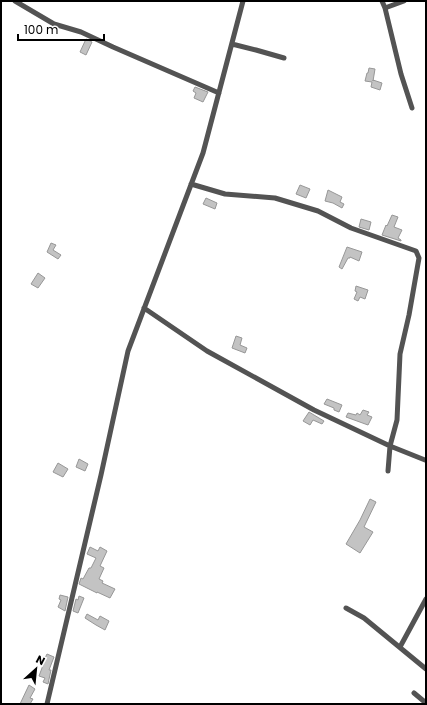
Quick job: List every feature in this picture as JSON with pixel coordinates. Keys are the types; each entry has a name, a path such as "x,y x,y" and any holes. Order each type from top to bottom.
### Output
{"street":[{"path":"15,1 54,24 81,32 219,93"},
{"path":"47,704 101,475 128,351 203,152 243,1"},
{"path":"382,1 401,74 412,108"},
{"path":"385,8 404,1"},
{"path":"232,44 284,58"},
{"path":"191,184 225,194 275,198 318,211 351,228 416,251 419,258 409,315 400,354 397,420 390,446 388,471"},
{"path":"144,308 207,351 314,410 390,446 425,460"},
{"path":"400,647 426,599"},
{"path":"346,608 364,618 426,669"},
{"path":"414,693 426,703"}],"building":[{"path":"86,39 92,42 86,55 80,52"},
{"path":"369,68 375,69 373,80 382,83 380,90 371,87 372,82 365,81"},
{"path":"195,87 208,92 203,102 194,98 196,93 193,91"},
{"path":"300,185 310,189 306,198 296,194"},
{"path":"328,190 342,197 340,202 344,204 342,208 325,201"},
{"path":"206,198 217,203 215,209 203,204"},
{"path":"392,215 398,217 394,227 402,230 398,238 401,241 382,235"},
{"path":"361,219 371,222 369,230 359,227"},
{"path":"51,243 56,245 53,250 61,255 58,259 47,252"},
{"path":"347,247 362,252 359,261 350,257 342,269 339,267"},
{"path":"38,273 45,278 38,288 31,284"},
{"path":"356,286 368,290 365,299 360,297 358,301 354,299 357,292 355,291"},
{"path":"236,336 242,338 240,345 247,348 245,353 232,348"},
{"path":"327,399 342,405 339,412 324,404"},
{"path":"363,410 369,412 367,415 372,417 368,425 346,417 348,413 356,415 357,413 360,415"},
{"path":"309,412 324,421 322,424 313,420 310,425 303,421"},
{"path":"79,459 88,464 85,471 76,467"},
{"path":"58,463 68,469 63,477 53,472"},
{"path":"370,499 376,502 364,527 373,532 360,553 346,544"},
{"path":"90,547 98,551 100,547 107,551 100,566 104,568 99,579 103,581 102,583 115,589 110,598 79,584 81,578 83,579 96,558 87,554"},
{"path":"60,595 68,597 65,611 58,607 61,600 59,599"},
{"path":"79,596 84,598 78,613 73,611 76,599 78,600"},
{"path":"87,614 98,620 100,616 109,621 105,630 85,618"},
{"path":"47,654 54,657 49,670 51,670 48,684 43,682 45,678 39,676"},
{"path":"29,685 35,689 30,698 33,699 30,704 20,704"}]}
